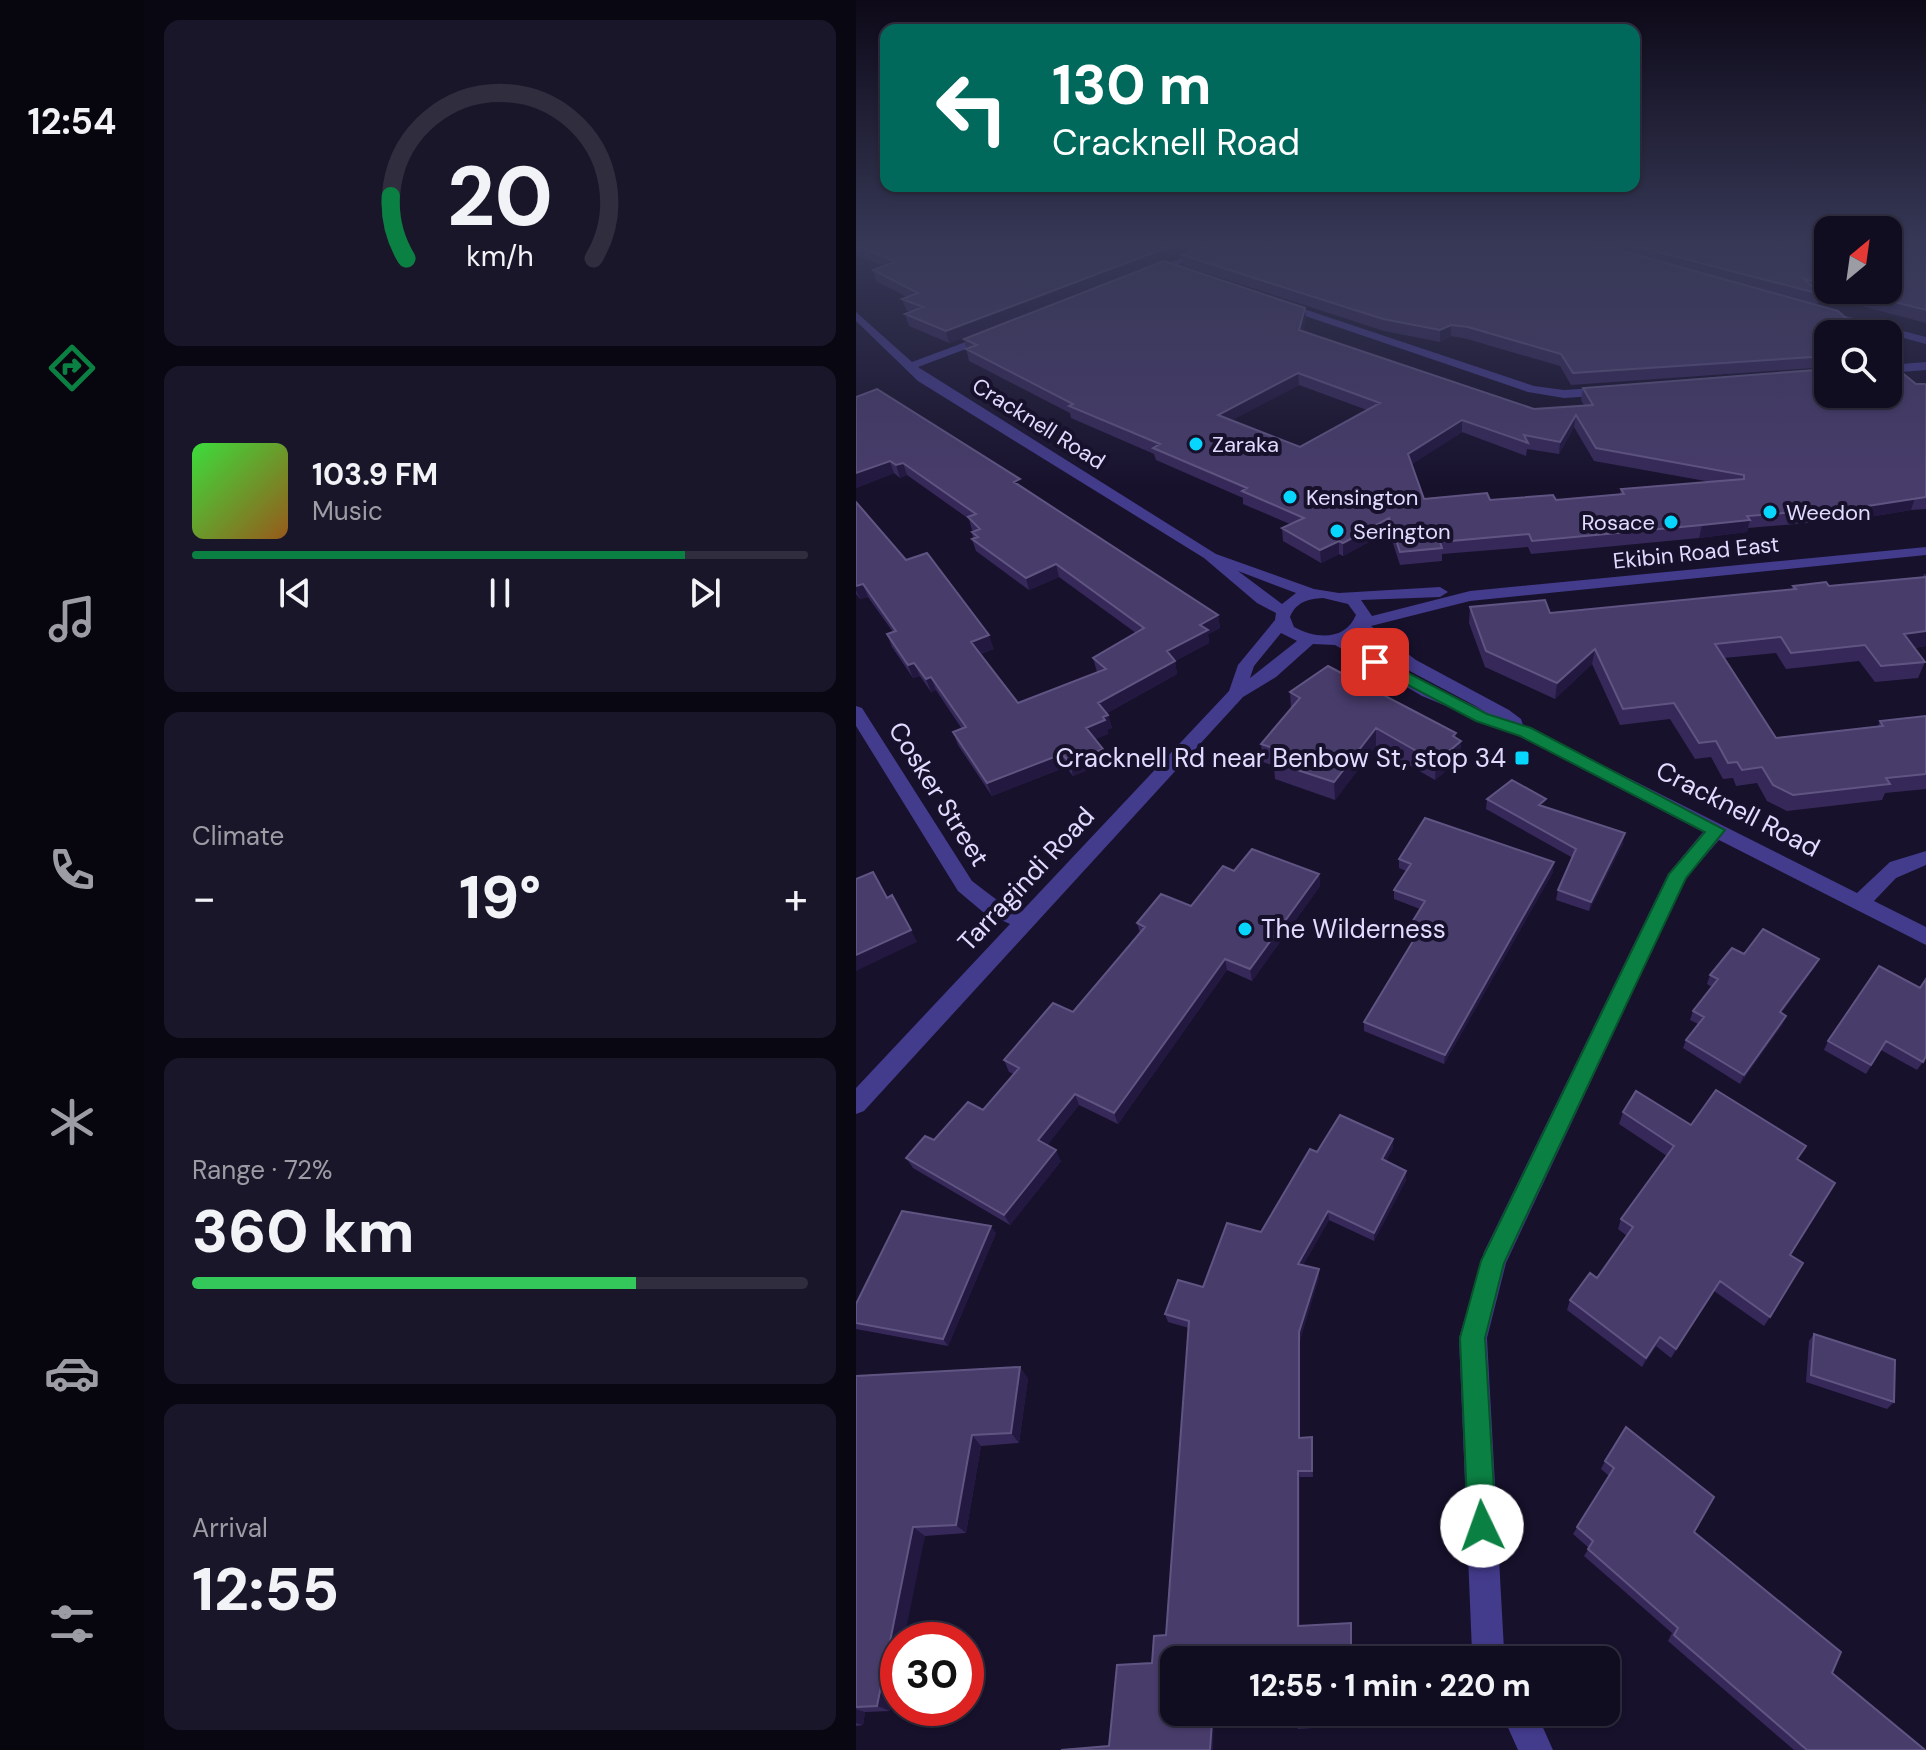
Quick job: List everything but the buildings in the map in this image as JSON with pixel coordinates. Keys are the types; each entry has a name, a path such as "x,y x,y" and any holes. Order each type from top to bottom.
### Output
{"street":[{"name":"Cracknell Road","path":"865,324 908,367 949,396 1209,555 1282,617 1296,636 1308,640"},
{"path":"1337,324 1532,389 1574,394 1622,390"},
{"path":"1862,324 1926,341"},
{"path":"908,367 1004,331"},
{"path":"1902,368 1926,366"},
{"name":"Ekibin Road East","path":"1337,639 1361,625 1470,596 1926,551"},
{"name":"Cracknell Road","path":"1209,555 1312,594 1344,596"},
{"name":"Ekibin Road East","path":"1344,596 1442,592 1470,596"},
{"name":"Tarragindi Road","path":"1237,693 1246,665 1282,617 1299,597 1312,594"},
{"path":"1344,596 1361,607 1361,625"},
{"name":"Cracknell Road","path":"1361,625 1408,663 1494,707 1525,732"},
{"path":"1308,640 1337,639"},
{"name":"Cracknell Road","path":"1337,639 1457,705 1525,732 1926,937"},
{"name":"Tarragindi Road","path":"856,1104 1237,693 1270,673 1308,640"},
{"name":"Cosker Street","path":"856,712 965,886 990,906 1025,921"},
{"path":"1488,1646 1473,1338 1493,1261 1678,874 1716,830"},
{"path":"1861,903 1883,875 1900,863 1926,858"},
{"path":"1525,1726 1536,1750"}],"place":[{"name":"Zaraka","path":"1196,444"},
{"name":"Kensington","path":"1290,497"},
{"name":"Weedon","path":"1770,512"},
{"name":"Rosace","path":"1671,522"},
{"name":"Serington","path":"1337,531"},
{"name":"Cracknell Rd near Benbow St, stop 34","path":"1522,758"},
{"name":"The Wilderness","path":"1245,929"}],"route":[{"path":"1375,662 1481,717 1525,732 1716,830 1678,874 1493,1261 1473,1338 1482,1526"}]}
